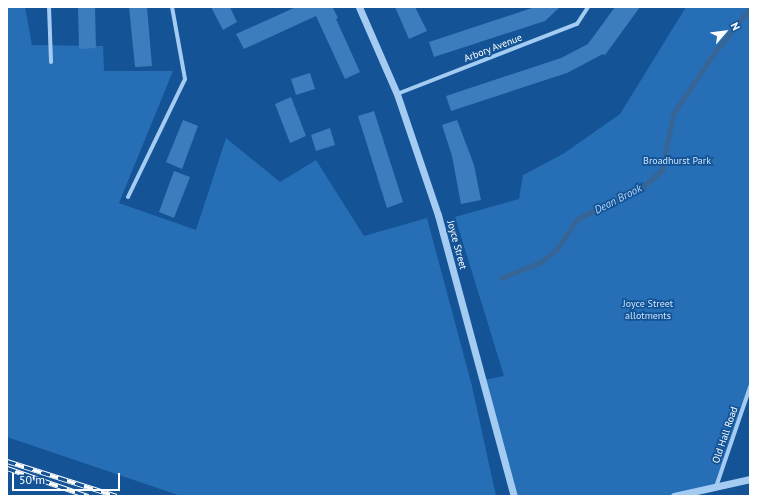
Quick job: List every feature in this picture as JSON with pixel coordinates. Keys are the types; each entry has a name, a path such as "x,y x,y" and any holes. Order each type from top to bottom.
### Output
{"street":[{"path":"49,7 51,62"},
{"path":"128,198 185,79 172,7"},
{"name":"Joyce Street","path":"359,7 397,94 438,215 514,496"},
{"name":"Arbory Avenue","path":"397,94 577,24 588,7"},
{"name":"Old Hall Road","path":"716,487 750,387"},
{"path":"674,496 750,479"}],"green space":[{"path":"7,7 25,7 32,45 103,46 104,71 173,71 119,203 196,230 226,138 280,182 316,160 364,236 427,218 472,386 496,496 181,496 7,437"},
{"path":"686,7 750,7 750,387 716,487 674,496 514,496 483,380 504,376 455,217 519,199 523,175 563,154 620,114"}],"building":[{"path":"78,7 95,7 96,48 79,49"},
{"path":"129,7 147,7 152,66 135,67"},
{"path":"211,7 230,7 237,22 223,30"},
{"path":"296,7 335,7 333,8 338,18 336,19 360,72 345,79 316,16 244,49 236,34"},
{"path":"395,7 415,7 427,31 409,39"},
{"path":"535,7 560,7 545,21 434,57 429,42"},
{"path":"615,7 640,7 605,55 603,54 567,73 451,111 446,96 561,58 588,44"},
{"path":"310,73 315,89 296,95 291,79"},
{"path":"291,97 306,136 290,143 275,104"},
{"path":"374,111 403,202 387,208 358,116"},
{"path":"183,120 198,126 182,169 166,162"},
{"path":"457,120 474,165 481,200 461,204 452,156 442,125"},
{"path":"330,128 335,145 316,151 311,135"},
{"path":"174,171 190,177 174,218 159,212"}],"waterway":[{"name":"Dean Brook","path":"501,278 541,262 557,249 577,219 643,187 662,170 673,114 713,55 750,8"}],"railway":[{"path":"7,461 117,496"},
{"path":"7,468 88,496"}],"park label":[{"name":"Broadhurst Park","path":"677,161"},
{"name":"Joyce Street allotments","path":"648,308"}]}
